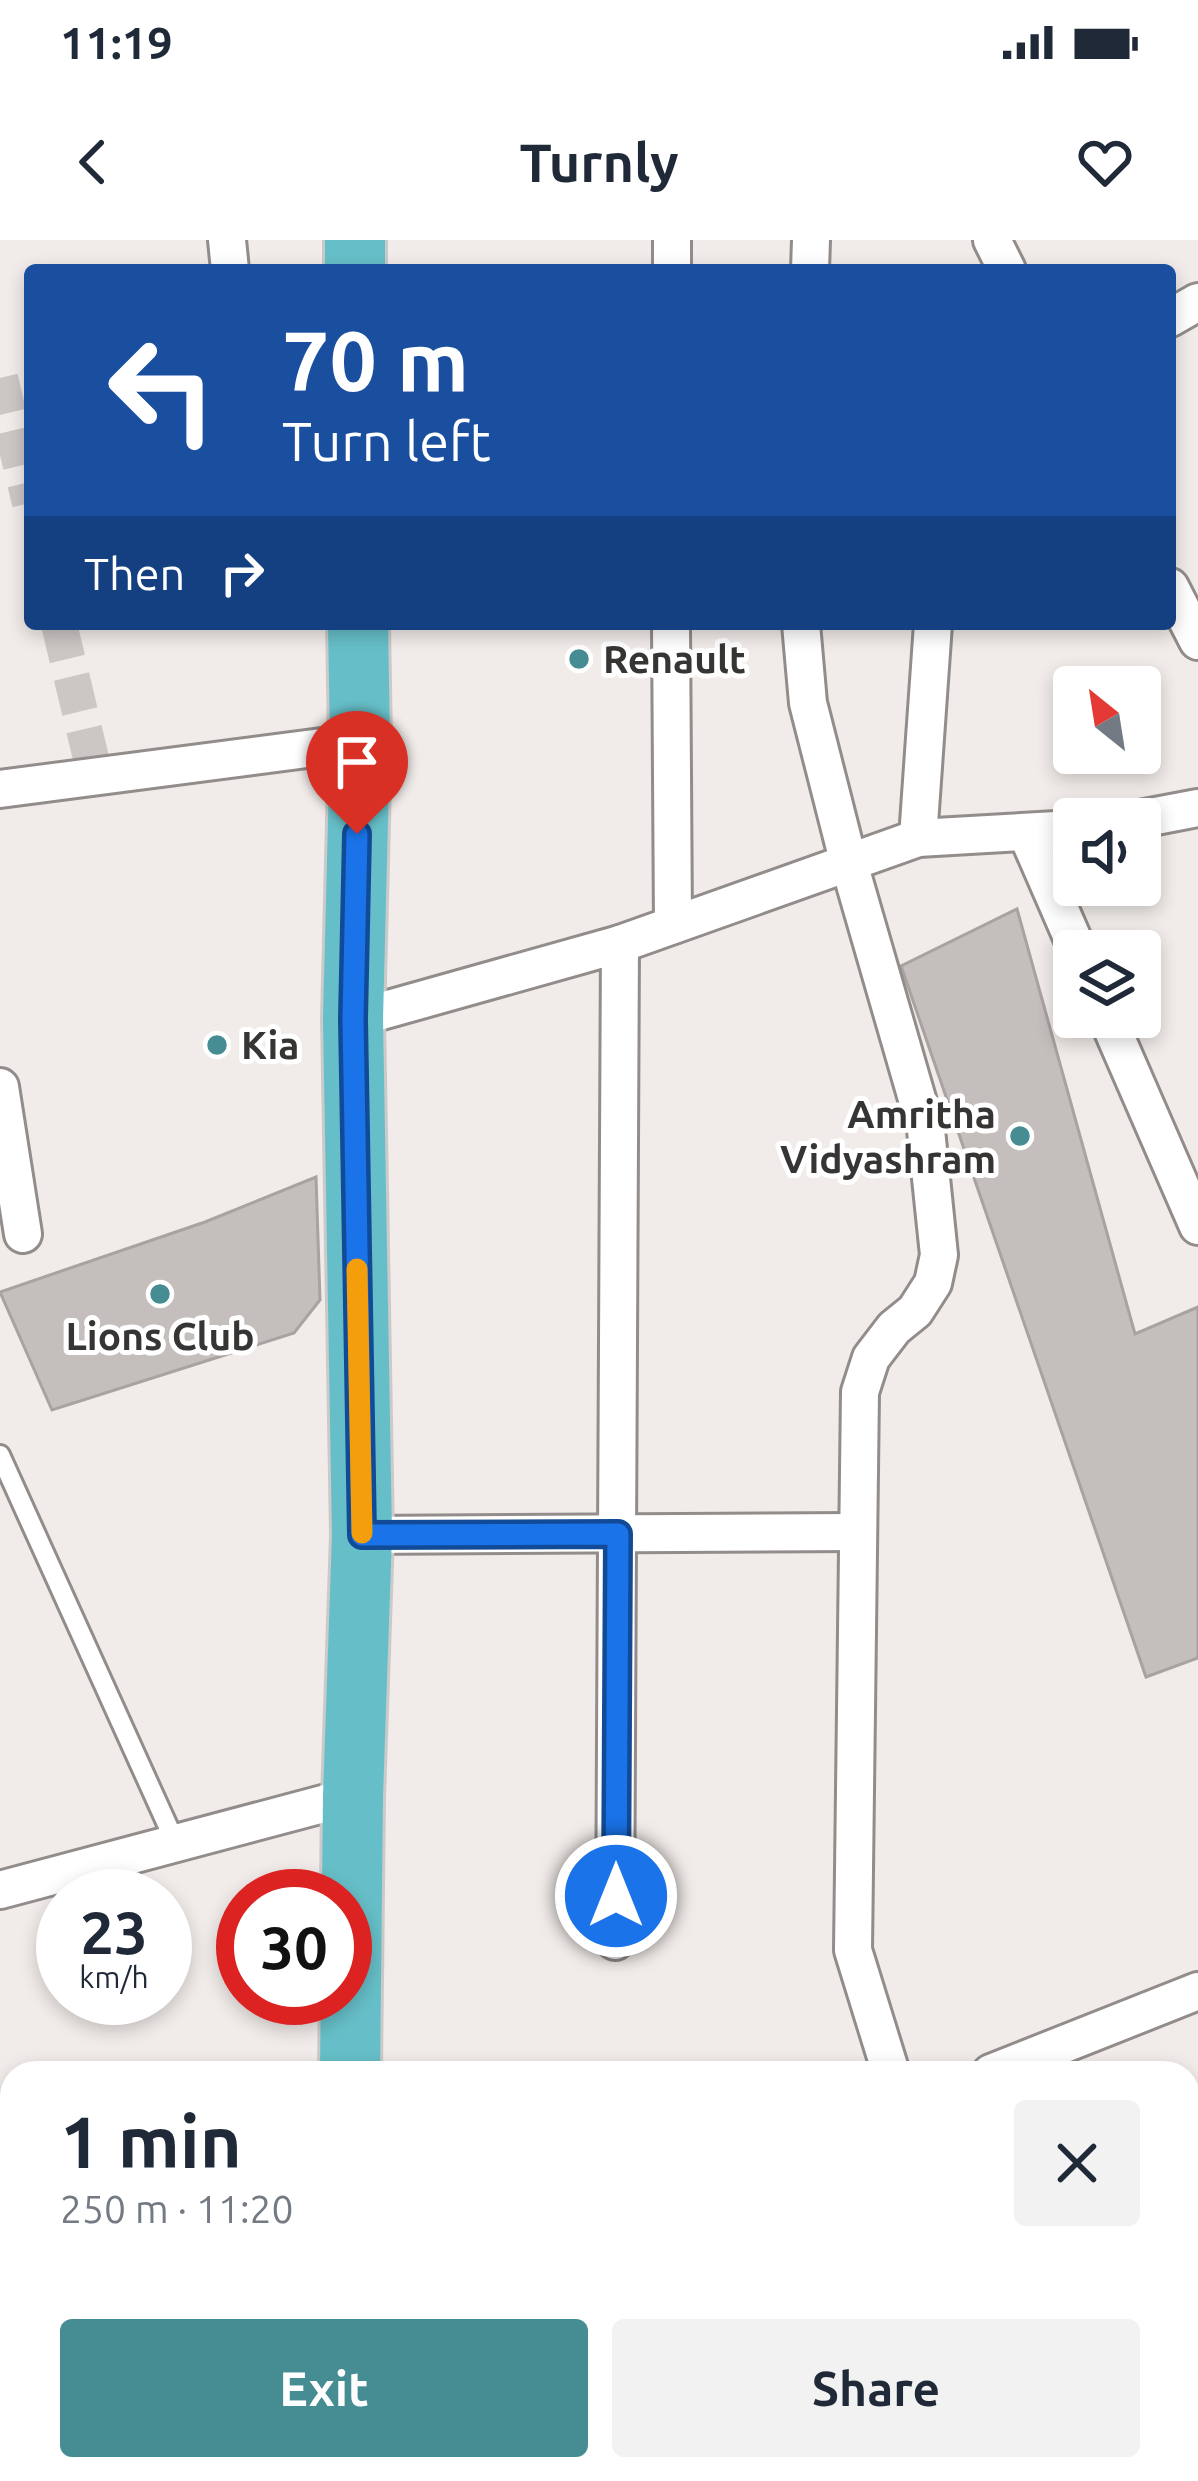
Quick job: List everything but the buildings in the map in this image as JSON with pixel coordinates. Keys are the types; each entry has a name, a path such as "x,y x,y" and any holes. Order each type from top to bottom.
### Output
{"highway":[{"path":"350,2061 362,1535 353,1019 358,630"}],"street":[{"path":"1176,599 1198,641"},
{"path":"671,630 673,925"},
{"path":"802,630 808,703 926,1130 939,1255 933,1283 915,1311 894,1328 871,1358 860,1392 853,1950 887,2061"},
{"path":"918,838 933,630"},
{"path":"0,789 359,742"},
{"path":"1161,815 1198,808"},
{"path":"353,1019 620,944 918,838 1053,831"},
{"path":"1027,833 1069,930"},
{"path":"615,1941 620,944"},
{"path":"1116,1038 1198,1226"},
{"path":"0,1087 23,1234"},
{"path":"362,1535 858,1532"},
{"path":"0,1890 353,1796"},
{"path":"1021,2061 1198,1991"}],"lane":[{"path":"0,1455 176,1844"}],"tunnel":[{"path":"0,378 24,478"},
{"path":"60,630 95,775"}],"slow traffic":[{"path":"357,1269 362,1533"}],"place":[{"name":"Renault","path":"579,659"},
{"name":"Kia","path":"217,1045"},
{"name":"Amritha Vidyashram","path":"1020,1136"},
{"name":"Lions Club","path":"160,1294"}],"route":[{"path":"357,834 353,1019 362,1535 618,1534 616,1896"}]}
